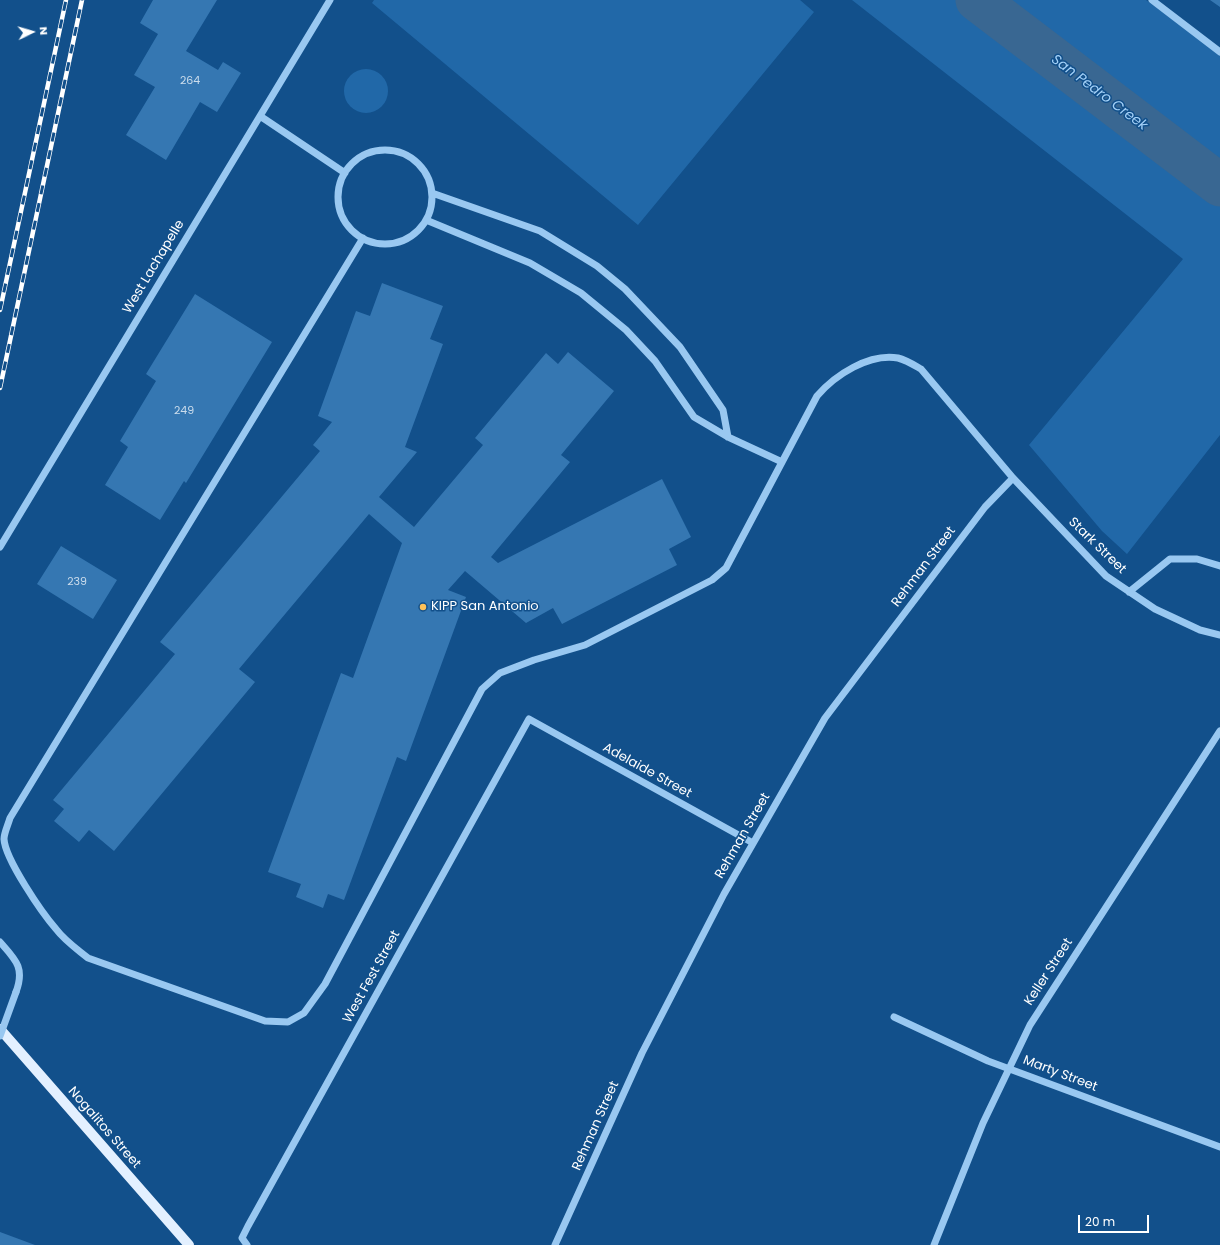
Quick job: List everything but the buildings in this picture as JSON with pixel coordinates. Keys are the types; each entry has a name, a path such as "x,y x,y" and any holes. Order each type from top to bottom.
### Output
{"main road":[{"name":"Nogalitos Street","path":"0,1029 189,1245"}],"street":[{"name":"West Lachapelle","path":"0,548 330,0"},
{"path":"1152,0 1220,52"},
{"path":"260,116 345,173"},
{"path":"389,150 402,153 414,159 423,169 429,180 432,193 432,202 426,220 419,230 399,242 386,244 374,243 353,231 345,221 340,210 338,197 340,184 345,173 354,163 364,155 376,151 389,150"},
{"path":"432,193 540,231 597,266 625,288 680,347 723,410 728,437"},
{"path":"426,220 530,263 581,293 626,330 650,356 694,417 728,437 782,462"},
{"name":"Stark Street","path":"363,238 10,818 4,838 6,850 14,868 56,930 71,946 88,958 265,1021 288,1022 304,1013 325,984 482,689 500,673 534,660 585,645 712,580 726,568 817,396 826,385 862,364 881,357 900,358 921,369 1012,478 1106,576 1155,610 1200,630 1220,634"},
{"name":"Rehman Street","path":"555,1245 642,1053 724,894 824,718 985,507 1012,478"},
{"path":"1129,592 1170,559 1197,559 1220,566"},
{"name":"Adelaide Street","path":"529,719 753,843"},
{"name":"West Fest Street","path":"247,1245 242,1238 248,1226 529,719"},
{"name":"Keller Street","path":"934,1245 983,1123 1008,1067 1030,1025 1220,731"},
{"path":"0,942 18,965 20,981 0,1036"},
{"name":"Marty Street","path":"894,1017 988,1061 1008,1067 1220,1147"}],"shaded area":[{"path":"374,0 800,0 814,12 638,225 372,3"},
{"path":"852,0 1146,0 1220,54 1220,435 1127,554 1102,531 1029,445 1183,259"},
{"path":"366,69 378,73 384,79 388,91 384,103 378,109 366,113 354,109 348,103 344,91 348,79 354,73"}],"waterway":[{"name":"San Pedro Creek","path":"977,0 1220,185"}],"railway":[{"path":"0,310 66,0"},
{"path":"0,388 82,0"}],"place":[{"name":"KIPP San Antonio","path":"423,607"}]}
